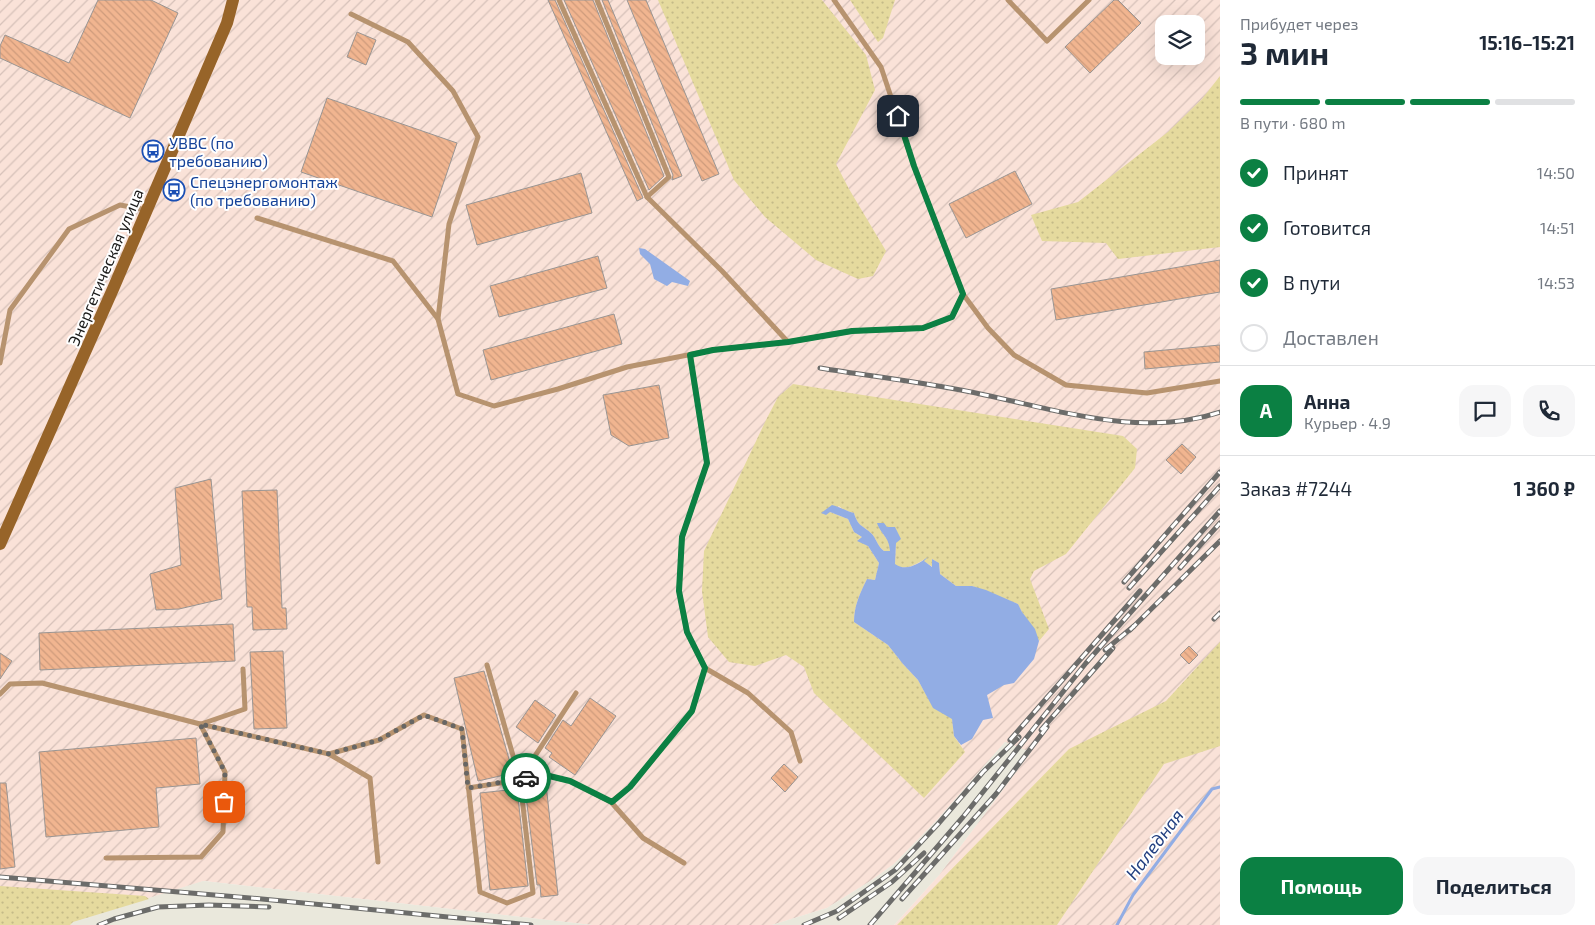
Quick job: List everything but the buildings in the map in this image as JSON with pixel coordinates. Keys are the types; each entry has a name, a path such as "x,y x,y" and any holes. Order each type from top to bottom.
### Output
{"street":[{"name":"Энергетическая улица","path":"0,544 147,210 227,23 233,0"}],"lane":[{"path":"559,0 647,196 722,271 788,342"},
{"path":"597,0 668,176 647,196"},
{"path":"834,0 882,66 914,166 963,294 988,328 1014,355 1066,385 1148,394 1220,381"},
{"path":"1008,0 1047,41 1089,0"},
{"path":"351,14 408,42 453,91 478,137 449,224 438,319 458,394 494,406 558,389 626,367 713,350 788,342 852,331 923,328 952,317 963,294"},
{"path":"0,363 10,310 69,229 120,204 147,210"},
{"path":"257,218 393,261 438,319"},
{"path":"690,355 707,463 682,537 679,591 687,632 705,668 748,693 791,732 800,761"},
{"path":"329,754 379,740 424,715 462,729 480,892 507,903 533,893 520,780 487,665"},
{"path":"612,802 630,787 692,711 705,668"},
{"path":"200,724 245,709 243,669"},
{"path":"0,694 10,684 42,683 200,724 329,754 370,778 378,862"},
{"path":"520,780 576,693"},
{"path":"106,858 201,856 222,832 225,772 200,724"},
{"path":"468,788 520,780 541,774 570,781 612,802 643,838 684,863"}],"shaded area":[{"path":"0,0 1220,0 1220,925 894,925 939,875 1030,753 1005,742 938,819 894,864 827,908 772,925 592,925 204,881 73,922 70,925 0,925"},
{"path":"658,0 822,0 866,55 875,90 836,164 886,251 873,276 858,279 816,260 765,217 734,180"},
{"path":"850,0 895,0 883,38 878,42"},
{"path":"1220,76 1220,247 1118,259 1106,243 1042,241 1031,215 1078,202 1168,132 1202,99"},
{"path":"793,384 1123,436 1137,449 1135,468 1066,554 1034,571 1030,579 1049,629 1039,641 1018,604 972,586 956,586 940,574 939,563 932,559 933,567 923,561 925,559 914,565 899,567 895,565 896,542 879,528 889,542 890,551 882,549 872,534 859,523 854,513 844,510 839,506 830,512 848,519 854,532 862,537 858,540 868,546 879,563 875,580 867,579 860,595 856,605 854,622 888,645 918,680 933,707 952,718 954,736 965,752 924,798 814,693 804,667 786,655 755,666 729,662 708,637 702,591 704,551 778,397"},
{"path":"1220,642 1220,746 1164,764 1057,925 897,925 1069,749 1166,701"},
{"path":"1005,742 1031,752 939,875 894,925 772,925 827,908 894,864 938,819"},
{"path":"203,881 592,925 70,925 73,922"},
{"path":"0,886 145,896 149,899 73,922 70,925 0,925"}],"water":[{"path":"639,248 645,249 690,281 688,286 672,282 667,286 654,279 650,264 640,254"},
{"path":"832,505 854,513 859,523 872,534 880,548 884,551 890,551 889,546 877,523 884,523 887,527 895,527 901,539 896,543 895,564 908,567 928,557 924,561 932,567 932,559 939,563 940,574 956,586 972,586 986,590 1018,604 1035,629 1039,641 1034,659 1014,683 1004,685 987,695 993,718 983,720 972,739 961,745 954,736 952,719 933,708 918,680 888,645 854,622 856,605 860,595 867,579 875,580 879,563 868,546 857,541 862,537 854,532 848,519 830,512 826,515 821,513"}],"waterway":[{"name":"Наледная","path":"1117,925 1133,895 1212,789 1220,787"}],"railway":[{"path":"820,368 944,387 1102,419 1161,423 1191,419 1220,412"},
{"path":"1124,582 1220,472"},
{"path":"1129,588 1220,486"},
{"path":"870,925 963,817 1086,663 1220,511"},
{"path":"1180,568 1220,523"},
{"path":"1130,630 1220,541"},
{"path":"1010,740 1140,591"},
{"path":"1214,619 1220,613"},
{"path":"1105,650 1134,626"},
{"path":"1041,730 1113,648"},
{"path":"902,899 996,794 1047,727"},
{"path":"804,925 837,911 895,870 983,772 1019,737"},
{"path":"839,918 892,882 924,853"},
{"path":"0,877 262,899 531,925"},
{"path":"99,925 158,907 209,905 269,907"}],"way so far":[{"path":"224,802 225,772 200,724 329,754 379,740 424,715 462,729 468,788 526,778"}],"place":[{"name":"УВВС (по требованию)","path":"153,151"},
{"name":"Спецэнергомонтаж (по требованию)","path":"174,190"}],"route":[{"path":"526,778 541,774 570,781 612,802 630,787 692,711 705,668 687,632 679,591 682,537 707,463 690,355 713,350 788,342 852,331 923,328 952,317 963,294 914,166 898,116"}]}
